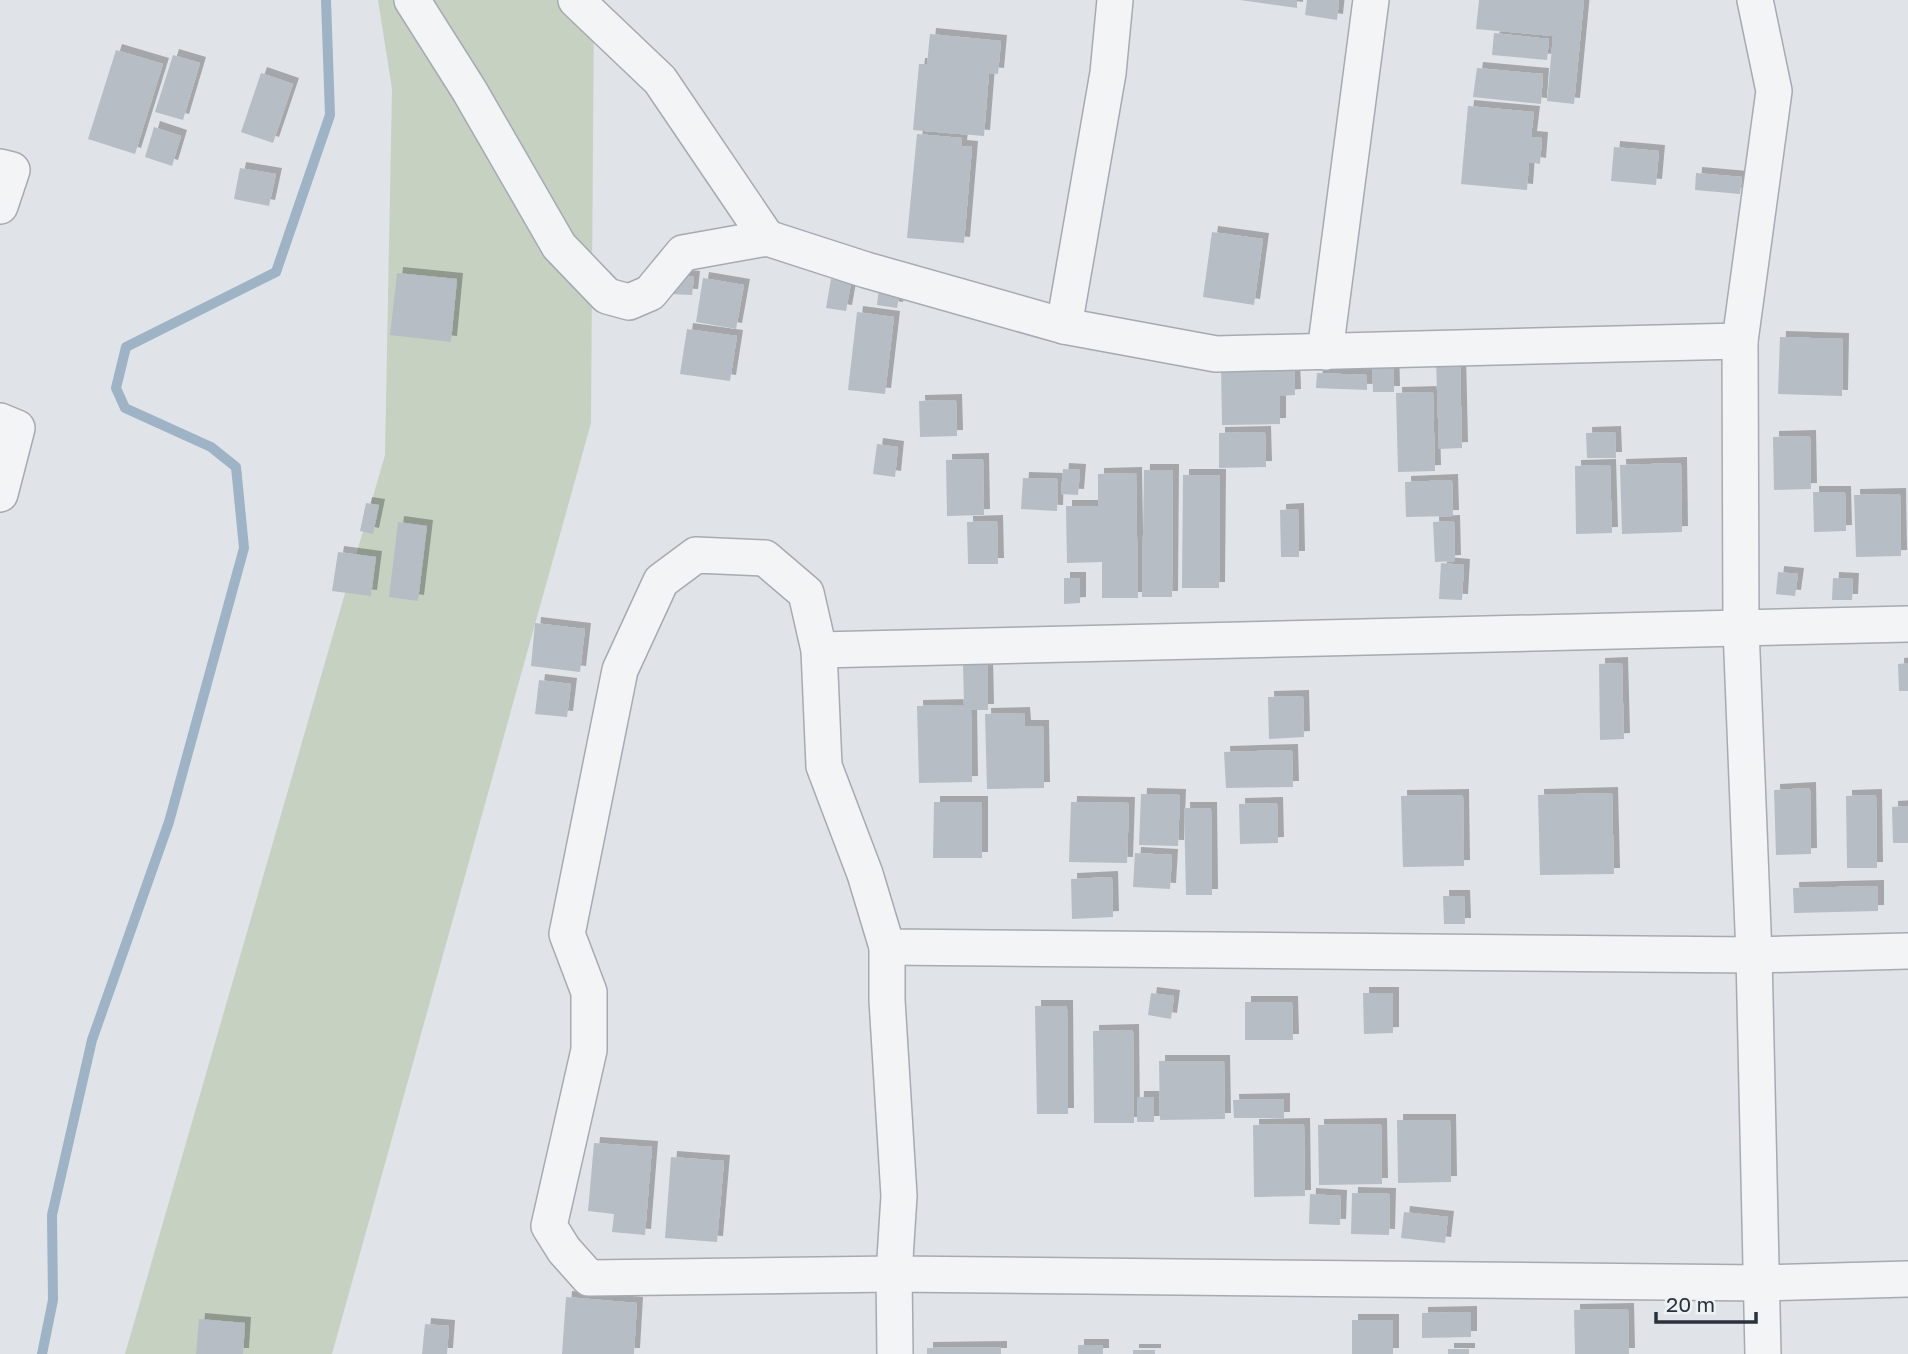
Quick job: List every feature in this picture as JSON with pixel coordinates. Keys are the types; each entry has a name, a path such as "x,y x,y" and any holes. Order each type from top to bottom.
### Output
{"street":[{"path":"412,0 475,101 559,246 607,296 629,302 650,293 683,253 767,238 866,270 1064,326 1216,354 1740,341"},
{"path":"576,0 660,80 767,238"},
{"path":"1064,326 1108,73 1115,0"},
{"path":"1325,352 1371,0"},
{"path":"1755,0 1774,91 1740,341 1741,628 1754,955 1763,1354"},
{"path":"0,167 12,170 0,206"},
{"path":"0,421 17,428 0,494"},
{"path":"895,1354 894,1274 899,1196 887,1000 887,947 865,874 824,766 819,650 806,593 765,558 696,555 661,581 620,670 567,934 589,992 589,1050 549,1226 564,1250 589,1278 894,1274 1761,1283 1908,1279"},
{"path":"819,650 1908,624"},
{"path":"887,947 1754,955 1908,951"}],"green space":[{"path":"378,0 594,0 591,423 332,1354 125,1354 385,455 392,89"}],"building":[{"path":"1240,0 1297,0 1297,8"},
{"path":"1307,0 1339,0 1337,20 1305,15"},
{"path":"1479,0 1584,0 1574,104 1547,101 1553,36 1476,29"},
{"path":"1494,33 1549,39 1547,60 1492,55"},
{"path":"930,34 1001,41 998,74 989,73 984,136 913,130 919,64 927,64"},
{"path":"116,50 163,64 135,154 88,139"},
{"path":"173,55 200,63 183,120 155,112"},
{"path":"1477,68 1543,74 1541,104 1473,97"},
{"path":"261,73 293,84 273,143 241,132"},
{"path":"1468,106 1534,112 1531,137 1542,138 1540,164 1529,162 1527,190 1461,184"},
{"path":"154,127 181,136 172,166 145,157"},
{"path":"917,134 962,138 961,146 972,147 964,243 907,238"},
{"path":"1614,147 1659,151 1656,185 1611,181"},
{"path":"240,168 276,174 269,206 234,199"},
{"path":"1696,173 1742,177 1740,194 1695,190"},
{"path":"1212,232 1263,239 1254,305 1203,297"},
{"path":"397,273 457,279 451,342 390,335"},
{"path":"672,275 694,277 692,295 670,294"},
{"path":"703,278 744,285 736,329 696,322"},
{"path":"831,279 851,283 846,311 826,308"},
{"path":"879,288 900,291 897,308 877,305"},
{"path":"857,312 894,317 885,394 848,390"},
{"path":"687,329 737,336 730,381 680,374"},
{"path":"1780,337 1843,339 1842,396 1778,394"},
{"path":"1393,353 1394,392 1373,392 1372,354"},
{"path":"1460,360 1462,448 1439,449 1436,361"},
{"path":"1294,366 1295,395 1280,396 1280,424 1222,425 1221,368"},
{"path":"1317,373 1367,375 1367,390 1316,388"},
{"path":"1433,392 1435,471 1398,472 1396,393"},
{"path":"956,400 957,436 920,437 919,401"},
{"path":"1265,432 1266,467 1219,468 1219,433"},
{"path":"1615,432 1616,458 1587,458 1586,433"},
{"path":"1810,436 1811,489 1774,490 1773,437"},
{"path":"877,444 898,447 895,477 873,474"},
{"path":"983,459 984,515 947,516 946,460"},
{"path":"1681,463 1682,532 1622,534 1620,465"},
{"path":"1610,465 1612,533 1576,534 1575,466"},
{"path":"1063,469 1080,470 1078,495 1061,494"},
{"path":"1144,470 1173,470 1172,597 1142,597"},
{"path":"1136,473 1138,598 1102,598 1102,562 1067,563 1066,506 1098,506 1098,474"},
{"path":"1183,475 1220,475 1219,588 1182,588"},
{"path":"1023,478 1058,479 1057,511 1021,509"},
{"path":"1452,480 1453,516 1406,517 1405,482"},
{"path":"1813,492 1845,492 1846,531 1814,532"},
{"path":"1900,494 1901,556 1856,557 1854,495"},
{"path":"366,503 379,505 373,534 360,531"},
{"path":"1298,509 1299,557 1281,557 1280,510"},
{"path":"997,521 998,564 968,564 967,522"},
{"path":"1454,521 1455,561 1435,562 1433,522"},
{"path":"398,522 427,526 418,601 389,597"},
{"path":"338,552 376,557 371,596 332,591"},
{"path":"1441,563 1464,565 1462,600 1439,599"},
{"path":"1778,572 1798,574 1795,596 1776,594"},
{"path":"1064,578 1080,578 1080,603 1064,604"},
{"path":"1833,578 1853,579 1852,600 1832,600"},
{"path":"535,623 585,629 580,672 531,666"},
{"path":"987,663 988,710 971,710 972,782 919,783 917,706 964,705 963,664"},
{"path":"1622,663 1624,739 1600,740 1599,664"},
{"path":"1908,663 1908,691 1899,691 1898,664"},
{"path":"539,680 571,684 567,717 535,714"},
{"path":"1303,696 1304,737 1269,739 1268,697"},
{"path":"1024,713 1025,726 1043,726 1044,788 987,789 985,714"},
{"path":"1292,750 1293,787 1226,788 1224,752"},
{"path":"1810,788 1811,854 1776,855 1774,790"},
{"path":"1612,793 1614,874 1540,875 1538,795"},
{"path":"1141,794 1180,795 1178,846 1139,845"},
{"path":"1463,795 1464,866 1403,867 1401,796"},
{"path":"1876,795 1877,868 1847,868 1846,796"},
{"path":"934,802 982,802 982,858 933,858"},
{"path":"1071,802 1129,803 1127,863 1069,862"},
{"path":"1277,803 1278,843 1240,844 1239,804"},
{"path":"1908,806 1908,843 1893,843 1892,807"},
{"path":"1184,808 1211,808 1212,895 1186,895"},
{"path":"1135,853 1172,855 1170,889 1133,887"},
{"path":"1112,877 1113,917 1072,919 1071,879"},
{"path":"1878,886 1878,911 1794,913 1793,888"},
{"path":"1443,896 1464,896 1465,924 1444,924"},
{"path":"1151,993 1174,996 1171,1019 1148,1015"},
{"path":"1363,993 1393,993 1393,1033 1364,1034"},
{"path":"1245,1002 1292,1002 1293,1040 1245,1040"},
{"path":"1035,1006 1067,1006 1068,1114 1037,1114"},
{"path":"1133,1030 1134,1123 1094,1123 1093,1031"},
{"path":"1159,1061 1224,1061 1225,1119 1160,1120"},
{"path":"1138,1097 1154,1097 1154,1122 1137,1122"},
{"path":"1284,1099 1284,1118 1234,1118 1233,1100"},
{"path":"1397,1120 1450,1120 1451,1182 1398,1183"},
{"path":"1304,1124 1305,1196 1254,1197 1253,1125"},
{"path":"1381,1124 1382,1184 1319,1185 1318,1125"},
{"path":"594,1143 652,1147 645,1235 612,1232 614,1214 588,1211"},
{"path":"671,1157 724,1161 717,1242 665,1238"},
{"path":"1352,1193 1390,1194 1389,1235 1351,1234"},
{"path":"1310,1194 1341,1196 1340,1225 1309,1224"},
{"path":"1404,1212 1448,1217 1445,1243 1401,1238"},
{"path":"566,1297 637,1303 634,1354 562,1354"},
{"path":"1628,1309 1629,1354 1575,1354 1574,1310"},
{"path":"1471,1312 1471,1337 1422,1338 1422,1313"},
{"path":"199,1319 245,1323 243,1354 196,1354"},
{"path":"1352,1320 1393,1320 1393,1354 1352,1354"},
{"path":"425,1324 449,1326 447,1354 422,1354"},
{"path":"1078,1345 1103,1345 1103,1354 1078,1354"},
{"path":"1001,1347 1001,1354 927,1354 927,1348"},
{"path":"1448,1349 1469,1349 1469,1354 1448,1354"},
{"path":"1133,1350 1155,1350 1155,1354 1133,1354"}],"waterway":[{"path":"42,1354 53,1300 52,1215 92,1040 169,822 244,548 236,467 211,447 125,408 116,388 126,347 276,272 330,115 326,0"}]}
